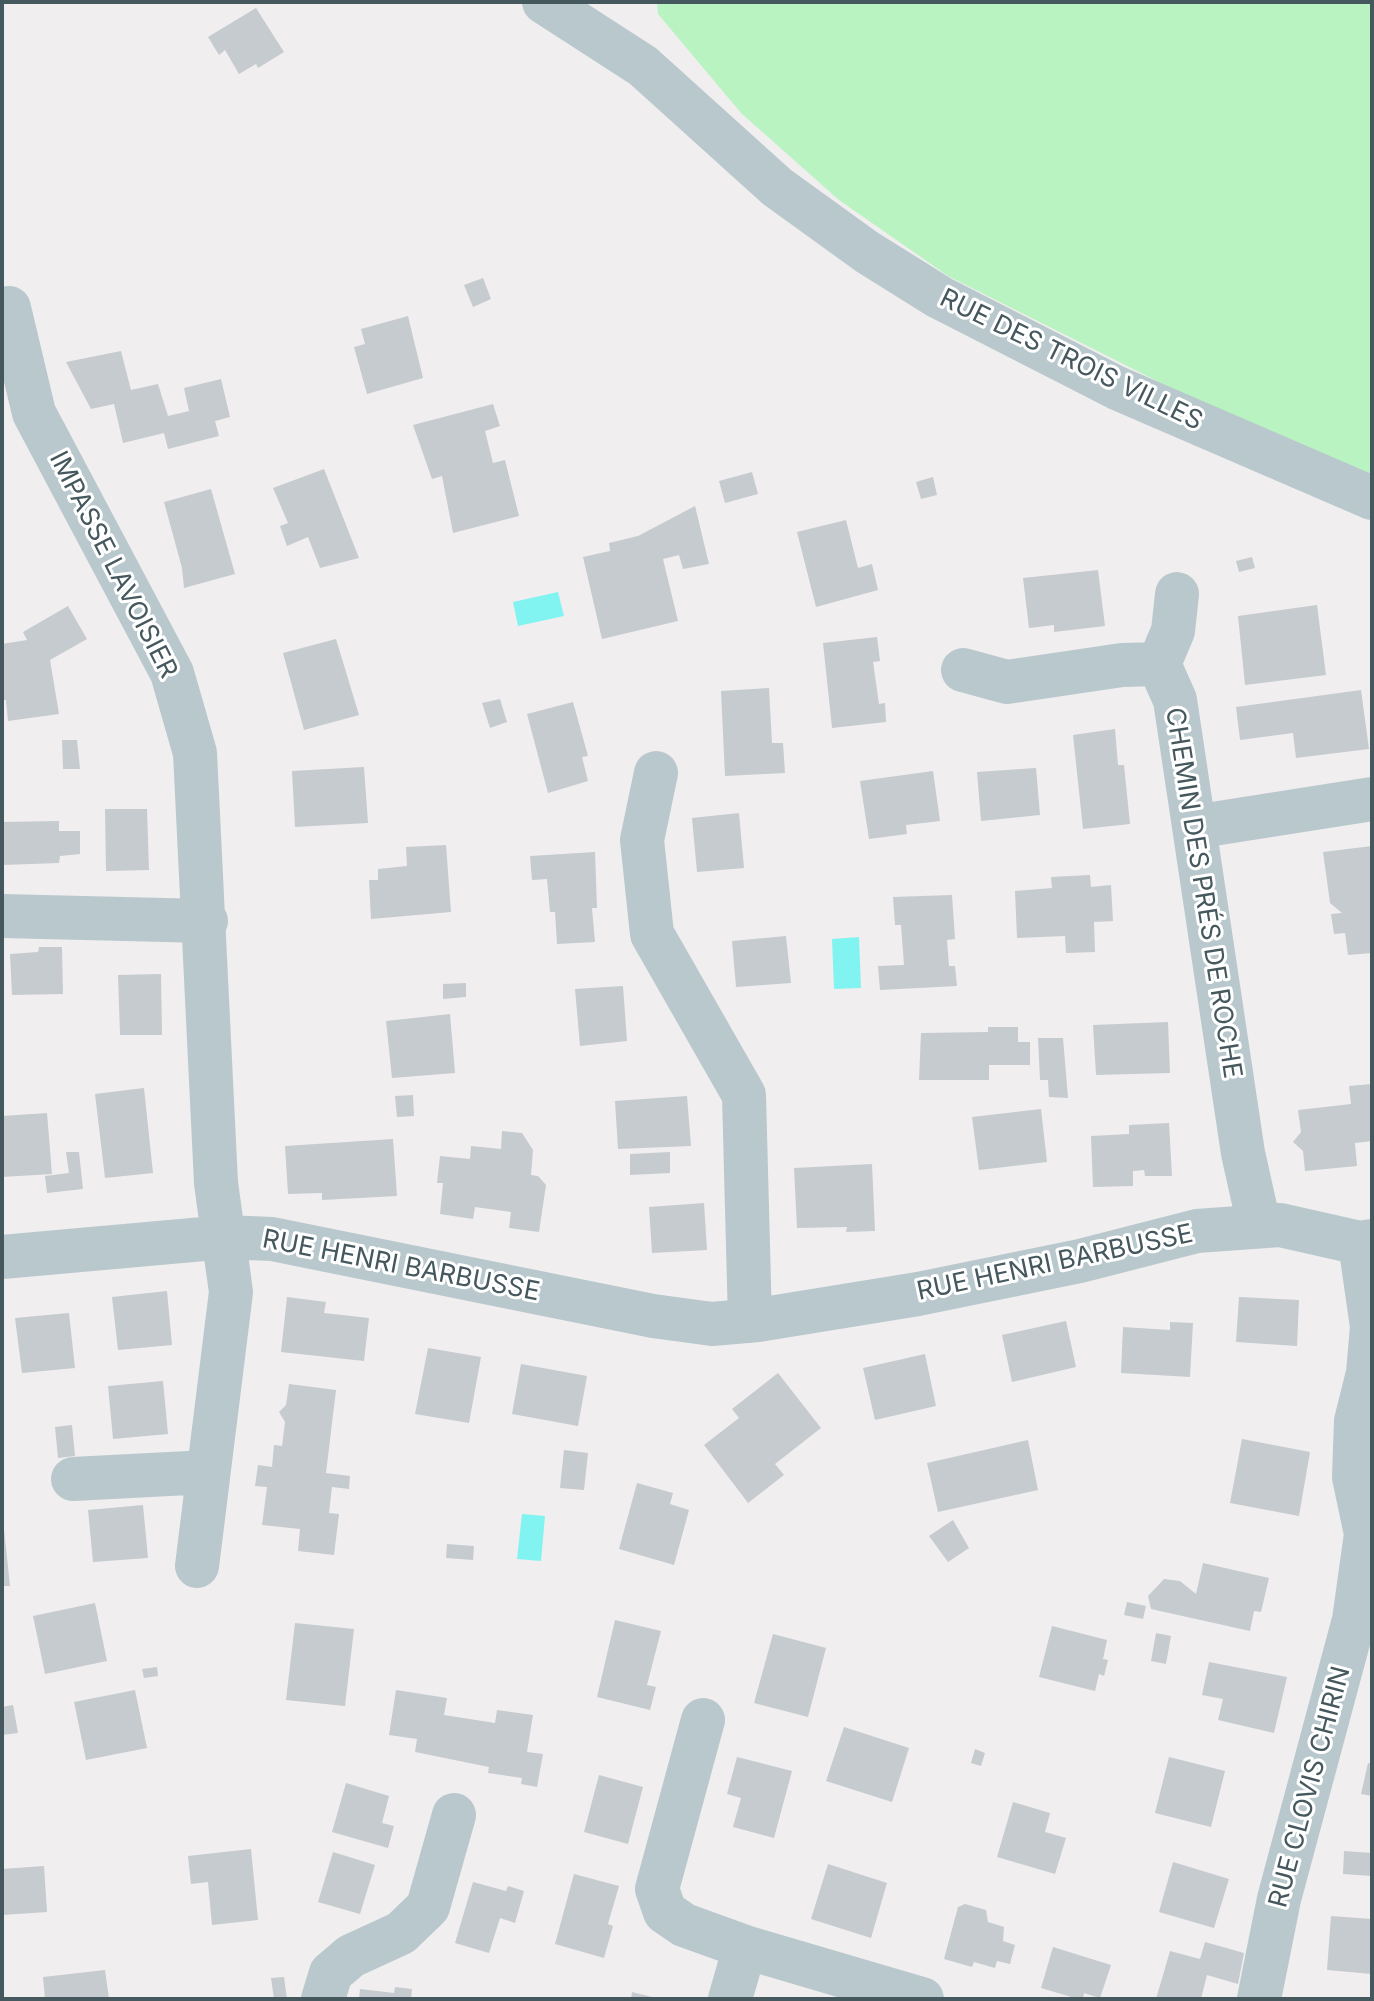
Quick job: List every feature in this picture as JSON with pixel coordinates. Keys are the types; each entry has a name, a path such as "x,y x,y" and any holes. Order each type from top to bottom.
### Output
{"street":[{"name":"RUE DES TROIS VILLES","path":"544,2 643,66 777,187 867,252 939,297 1117,388 1372,498"},
{"name":"RUE DES TROIS VILLES","path":"599,2 643,66"},
{"name":"IMPASSE LAVOISIER","path":"9,308 34,413 172,673 195,753 206,921 216,1183 226,1237 231,1292 197,1566"},
{"path":"963,670 1007,682 1122,665 1159,664 1173,631 1177,594"},
{"name":"CHEMIN DES PRÉS DE ROCHE","path":"1159,664 1175,700 1241,1138 1259,1225"},
{"path":"656,773 642,840 652,934 744,1095 750,1321"},
{"path":"1194,827 1372,799"},
{"path":"2,916 206,921"},
{"name":"RUE HENRI BARBUSSE","path":"2,1257 226,1237 333,1248 677,1320 712,1324 750,1321 918,1294 1080,1261 1197,1231 1259,1225 1295,1227 1366,1242"},
{"name":"RUE CLOVIS CHIRIN","path":"1259,1999 1279,1899 1354,1620 1366,1534 1354,1477 1356,1421 1368,1373 1372,1327 1366,1242"},
{"path":"73,1479 208,1472"},
{"path":"703,1720 657,1889 665,1912 684,1925 745,1947 922,1999"},
{"path":"323,1999 331,1973 351,1956 401,1933 428,1907 454,1815"},
{"path":"730,1999 745,1947"}],"green space":[{"path":"657,2 1372,2 1372,489 948,276 839,200 741,113 658,14"}],"water":[{"path":"558,592 564,616 518,626 513,602"},
{"path":"859,937 861,988 834,989 832,939"},
{"path":"522,1514 545,1516 541,1561 517,1559"}],"building":[{"path":"256,8 284,52 258,68 256,64 239,74 225,50 219,55 208,37"},
{"path":"483,278 491,299 473,307 464,285"},
{"path":"408,316 423,378 367,394 354,347 365,344 361,329"},
{"path":"121,351 131,390 158,384 168,416 189,411 184,388 221,379 230,417 215,421 219,436 168,449 164,433 123,443 114,404 91,409 66,362"},
{"path":"493,404 500,426 485,431 493,463 505,460 519,516 453,533 442,476 432,479 413,425"},
{"path":"324,469 359,558 320,568 308,537 287,546 280,526 288,523 273,488"},
{"path":"752,472 758,494 725,503 719,481"},
{"path":"933,477 937,495 921,499 916,482"},
{"path":"211,489 235,574 184,588 182,568 164,502"},
{"path":"695,506 709,564 683,569 679,555 663,559 678,621 602,639 583,557 610,551 609,543 638,536"},
{"path":"846,520 858,568 872,564 878,590 816,607 797,532"},
{"path":"1252,557 1255,568 1239,572 1236,561"},
{"path":"1098,570 1105,626 1054,632 1054,625 1029,628 1023,578"},
{"path":"1317,605 1326,675 1245,685 1238,616"},
{"path":"68,606 87,639 50,660 59,714 8,721 6,700 2,700 2,644 27,640 23,632"},
{"path":"877,637 880,661 873,662 879,704 885,703 886,722 832,728 823,643"},
{"path":"336,639 359,715 304,730 283,653"},
{"path":"769,688 772,743 783,743 785,773 725,776 721,691"},
{"path":"1361,690 1369,749 1296,758 1293,733 1240,740 1236,707"},
{"path":"500,699 507,722 490,728 482,703"},
{"path":"573,702 588,756 582,757 588,781 548,793 527,714"},
{"path":"1115,729 1118,765 1124,765 1130,824 1083,829 1073,735"},
{"path":"62,740 77,740 80,769 63,769"},
{"path":"364,767 368,823 295,827 292,771"},
{"path":"1036,768 1040,815 981,821 977,772"},
{"path":"933,771 940,821 906,825 907,834 869,839 860,781"},
{"path":"105,809 147,809 149,870 106,871"},
{"path":"739,813 744,868 697,872 692,818"},
{"path":"59,821 59,831 80,831 80,854 60,856 59,863 2,865 2,822"},
{"path":"446,845 451,912 371,919 369,880 378,880 378,869 407,866 406,847"},
{"path":"1372,846 1372,953 1348,955 1345,933 1334,934 1331,914 1342,913 1330,903 1323,852"},
{"path":"595,852 597,908 592,908 595,942 557,944 555,912 550,912 547,879 532,880 530,856"},
{"path":"1090,875 1091,887 1111,885 1113,921 1094,922 1095,952 1066,953 1065,936 1017,938 1015,891 1052,888 1051,877"},
{"path":"952,895 955,939 947,940 949,966 955,966 957,986 880,990 878,966 904,965 901,925 895,925 893,897"},
{"path":"786,936 791,983 736,987 732,941"},
{"path":"39,947 62,947 63,994 12,995 10,954 38,952"},
{"path":"161,974 162,1035 120,1035 118,975"},
{"path":"466,983 466,997 443,999 443,984"},
{"path":"623,986 627,1041 580,1046 575,989"},
{"path":"450,1014 455,1073 392,1078 386,1021"},
{"path":"1168,1022 1170,1073 1096,1075 1093,1025"},
{"path":"988,1027 1018,1027 1018,1042 1030,1042 1030,1065 989,1065 989,1080 919,1080 921,1033 988,1032"},
{"path":"1038,1038 1063,1038 1068,1098 1049,1097 1048,1080 1040,1080"},
{"path":"1372,1084 1372,1141 1355,1143 1357,1166 1305,1171 1303,1151 1293,1142 1301,1132 1298,1110 1351,1104 1349,1086"},
{"path":"144,1088 153,1173 105,1178 95,1094"},
{"path":"413,1095 414,1116 397,1117 395,1096"},
{"path":"687,1096 691,1146 618,1149 615,1101"},
{"path":"1041,1109 1047,1162 979,1170 972,1117"},
{"path":"47,1113 52,1174 2,1177 2,1116"},
{"path":"1169,1123 1172,1176 1145,1176 1144,1170 1133,1171 1133,1186 1093,1187 1091,1136 1129,1134 1129,1125"},
{"path":"502,1131 522,1133 533,1150 531,1175 538,1176 546,1185 539,1232 509,1228 511,1212 475,1207 473,1219 440,1214 443,1183 437,1183 440,1156 470,1159 471,1146 501,1149"},
{"path":"393,1139 397,1196 322,1200 322,1193 288,1194 285,1146"},
{"path":"66,1152 79,1152 83,1189 47,1193 45,1176 69,1173"},
{"path":"670,1152 670,1173 630,1175 630,1154"},
{"path":"872,1164 875,1231 846,1232 847,1227 797,1228 794,1168"},
{"path":"704,1203 707,1250 652,1253 649,1207"},
{"path":"167,1291 172,1345 118,1350 112,1297"},
{"path":"287,1297 326,1302 324,1313 369,1318 364,1361 281,1352"},
{"path":"1239,1297 1299,1300 1297,1346 1236,1342"},
{"path":"69,1313 75,1368 22,1373 15,1318"},
{"path":"1066,1321 1076,1367 1012,1382 1002,1335"},
{"path":"1170,1322 1193,1323 1190,1377 1121,1373 1123,1327 1170,1330"},
{"path":"428,1348 481,1357 469,1423 415,1414"},
{"path":"925,1354 936,1406 875,1420 863,1368"},
{"path":"521,1364 587,1376 578,1426 512,1414"},
{"path":"778,1373 821,1428 775,1464 784,1475 748,1503 704,1445 739,1418 732,1409"},
{"path":"163,1381 168,1434 113,1439 108,1386"},
{"path":"289,1384 336,1390 326,1473 350,1476 349,1489 332,1487 329,1513 339,1514 334,1555 298,1551 300,1529 262,1525 267,1487 255,1486 258,1465 272,1467 274,1445 282,1446 285,1422 279,1412 286,1405"},
{"path":"72,1425 75,1456 58,1458 55,1427"},
{"path":"1242,1439 1310,1452 1299,1516 1230,1503"},
{"path":"1028,1440 1038,1490 938,1512 927,1463"},
{"path":"564,1450 588,1453 584,1490 560,1488"},
{"path":"637,1483 673,1493 670,1504 689,1510 674,1565 619,1549"},
{"path":"143,1505 148,1558 93,1562 88,1510"},
{"path":"953,1520 969,1548 948,1562 929,1536"},
{"path":"4,1529 10,1586 2,1586"},
{"path":"447,1544 474,1546 473,1560 446,1558"},
{"path":"1203,1563 1269,1578 1261,1612 1254,1611 1250,1631 1151,1609 1148,1596 1164,1579 1180,1581 1196,1594"},
{"path":"1127,1602 1146,1606 1143,1619 1124,1615"},
{"path":"95,1603 107,1661 45,1674 33,1616"},
{"path":"615,1620 661,1631 647,1685 656,1687 650,1710 597,1697"},
{"path":"295,1623 354,1629 345,1706 286,1700"},
{"path":"1052,1626 1107,1640 1103,1659 1108,1660 1104,1676 1099,1674 1095,1691 1039,1677"},
{"path":"1156,1633 1171,1636 1166,1664 1151,1661"},
{"path":"773,1634 826,1648 808,1717 754,1703"},
{"path":"1209,1662 1287,1677 1274,1733 1218,1720 1223,1699 1202,1695"},
{"path":"157,1667 158,1676 144,1678 142,1669"},
{"path":"135,1690 147,1748 86,1760 74,1702"},
{"path":"396,1690 447,1698 444,1715 495,1723 497,1710 533,1715 527,1752 543,1754 537,1787 521,1784 522,1778 488,1773 489,1767 415,1752 417,1739 389,1735"},
{"path":"13,1705 18,1733 2,1735 2,1707"},
{"path":"844,1727 909,1748 892,1802 826,1781"},
{"path":"975,1749 985,1753 981,1766 971,1763"},
{"path":"737,1757 792,1771 774,1838 733,1827 741,1798 727,1794"},
{"path":"1169,1757 1225,1771 1211,1827 1155,1813"},
{"path":"1368,1763 1372,1764 1372,1796 1361,1794"},
{"path":"599,1775 643,1787 628,1844 584,1832"},
{"path":"346,1783 389,1796 382,1823 394,1826 388,1848 332,1832"},
{"path":"1013,1802 1050,1813 1045,1832 1066,1838 1055,1874 997,1857"},
{"path":"251,1849 258,1920 212,1925 208,1882 191,1884 188,1856"},
{"path":"1344,1851 1372,1853 1372,1876 1343,1874"},
{"path":"333,1852 375,1865 360,1914 318,1902"},
{"path":"1173,1862 1229,1879 1214,1928 1159,1912"},
{"path":"828,1864 887,1883 871,1938 811,1919"},
{"path":"44,1866 47,1912 2,1915 2,1869"},
{"path":"574,1874 619,1886 608,1924 613,1926 604,1958 555,1944"},
{"path":"473,1882 506,1891 508,1886 524,1891 515,1923 500,1918 489,1953 455,1943"},
{"path":"965,1904 986,1910 988,1922 1004,1927 1003,1941 1015,1945 1010,1964 997,1961 995,1968 974,1962 972,1967 944,1959 958,1907"},
{"path":"1331,1916 1372,1919 1372,1974 1327,1970"},
{"path":"1205,1942 1244,1953 1238,1984 1207,1975 1201,1999 1156,1999 1170,1951 1200,1959"},
{"path":"1053,1947 1111,1965 1100,1998 1084,1993 1083,1999 1078,1999 1041,1988"},
{"path":"105,1970 109,1999 45,1999 43,1977"},
{"path":"284,1977 287,1999 274,1999 271,1978"},
{"path":"395,1987 412,1989 411,1999 359,1999 360,1989 394,1993"},
{"path":"632,1992 656,1998 656,1999 631,1999"}]}
